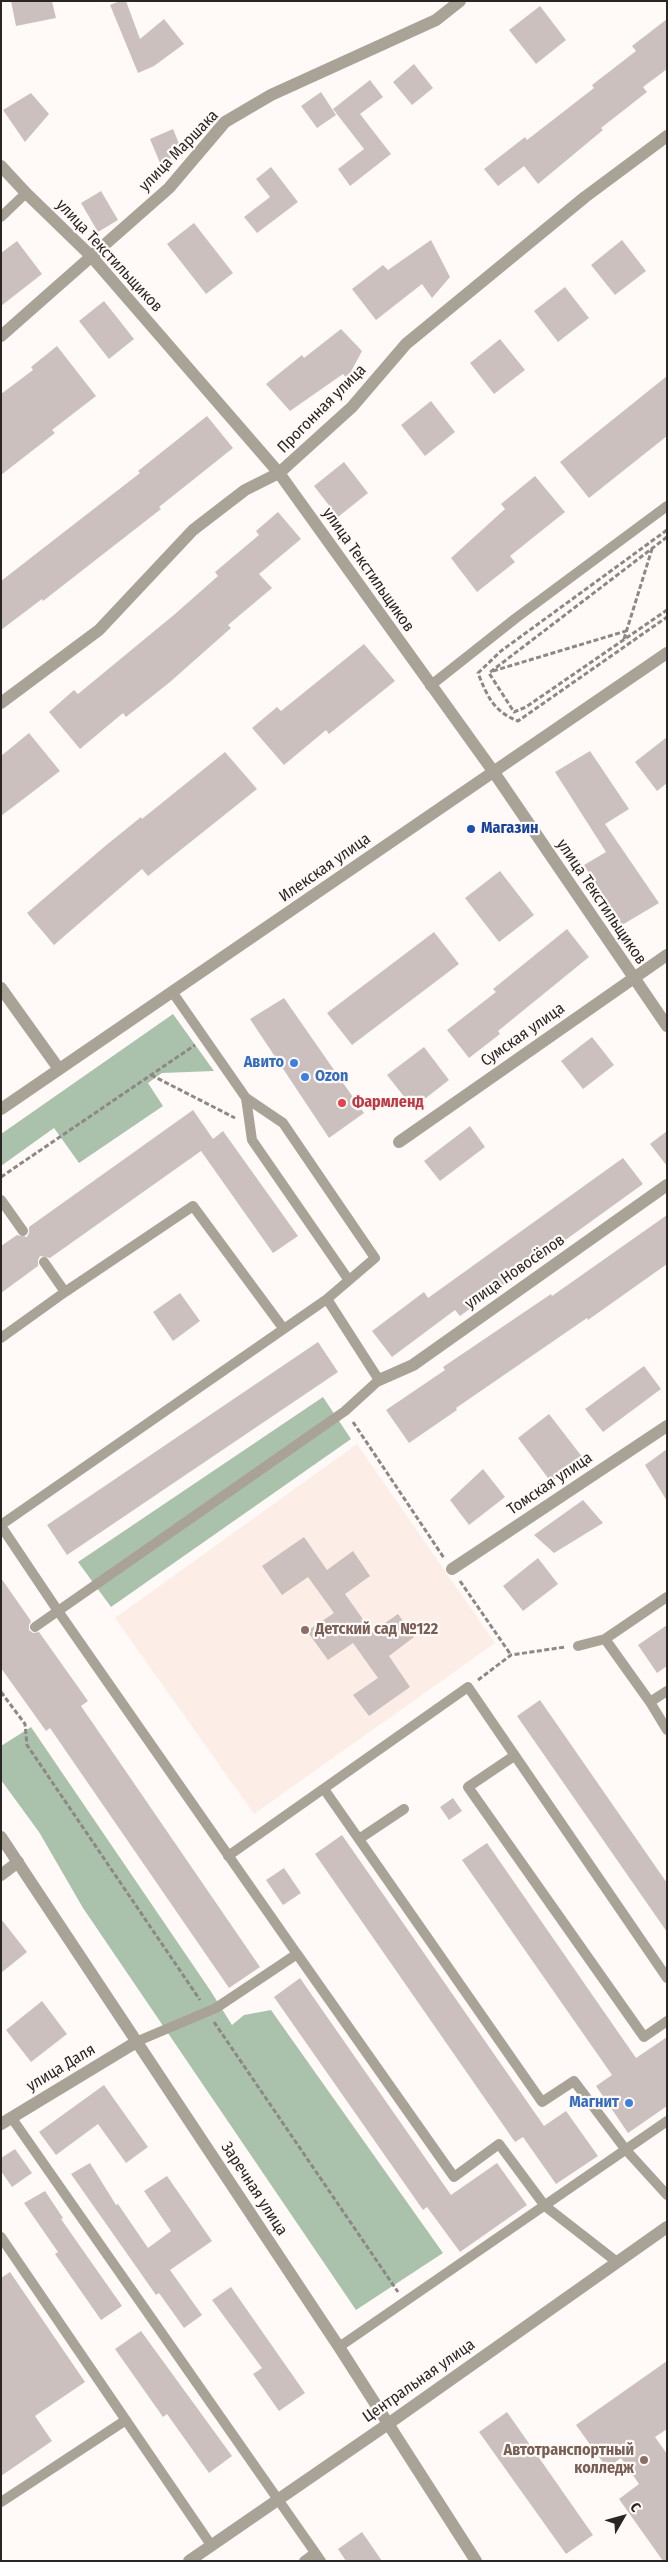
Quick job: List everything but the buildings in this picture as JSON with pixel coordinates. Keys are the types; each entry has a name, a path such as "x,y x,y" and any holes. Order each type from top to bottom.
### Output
{"street":[{"name":"улица Маршака","path":"1,336 169,188 225,122 271,95 436,20 460,1"},
{"name":"Прогонная улица","path":"1,703 99,630 193,530 245,490 279,474 352,407 406,344 585,197 667,136"},
{"name":"улица Текстильщиков","path":"1,166 26,193 92,256 279,474 492,771 667,1026"},
{"name":"Илекская улица","path":"1,1109 173,993 492,771 667,653"},
{"name":"Сумская улица","path":"399,1142 667,955"},
{"path":"1,988 59,1069"},
{"name":"улица Новосёлов","path":"379,1380 412,1365 667,1185"},
{"name":"Томская улица","path":"452,1569 667,1426"},
{"name":"Заречная улица","path":"1,1837 138,2041 476,2561"},
{"path":"1,1875 18,1862"},
{"name":"улица Даля","path":"6,2121 138,2041"},
{"name":"Центральная улица","path":"189,2561 278,2497 388,2424 667,2226"}],"lane":[{"path":"1,217 26,193"},
{"path":"430,686 516,618 667,506"},
{"path":"173,993 246,1098 283,1124 375,1258 348,1279 327,1299 1,1526 228,1856 454,2177 499,2144 545,2206 617,2262"},
{"path":"246,1098 252,1140 348,1279"},
{"path":"1,1200 23,1231"},
{"path":"1,1338 65,1292 193,1206 283,1328"},
{"path":"44,1262 65,1292"},
{"path":"35,1627 346,1411 379,1380 327,1299"},
{"path":"578,1646 605,1640 667,1597"},
{"path":"605,1640 650,1702 667,1730"},
{"path":"228,1856 468,1687 667,1978"},
{"path":"650,1702 667,1691"},
{"path":"514,1756 468,1786 644,2037 667,2021"},
{"path":"324,1789 542,2102 574,2081 626,2150 667,2195"},
{"path":"359,1839 404,1808"},
{"path":"138,2041 216,2008 297,1954"},
{"path":"6,2121 278,2497 318,2557 304,2561"},
{"path":"339,2348 667,2121"},
{"path":"1,2237 5,2249 126,2420 211,2545"},
{"path":"1,2502 126,2420"}],"path":[{"path":"667,530 501,651 478,673 486,695 503,715 518,721 667,617"},
{"path":"489,673 667,537"},
{"path":"623,640 652,549"},
{"path":"489,673 514,712 526,707 667,610"},
{"path":"489,673 626,631"},
{"path":"1,1177 204,1039"},
{"path":"151,1075 250,1128"},
{"path":"346,1411 511,1655"},
{"path":"468,1687 511,1655 578,1646"}],"shaded area":[{"name":"Детский сад №122","path":"357,1444 495,1643 254,1814 115,1618"}],"green space":[{"path":"173,1014 214,1071 162,1073 148,1083 163,1106 79,1163 54,1128 1,1166 1,1134"},
{"path":"323,1397 351,1439 111,1607 78,1562"},
{"path":"31,1727 232,2025 244,2015 271,2010 443,2253 356,2310 83,1908 39,1832 1,1780 1,1746"}],"place":[{"name":"Магазин","path":"471,829"},
{"name":"Авито","path":"294,1063"},
{"name":"Ozon","path":"305,1077"},
{"name":"Фармленд","path":"342,1103"},
{"name":"Детский сад №122","path":"305,1630"},
{"name":"Магнит","path":"629,2103"},
{"name":"Автотранспортный колледж","path":"644,2460"}]}
